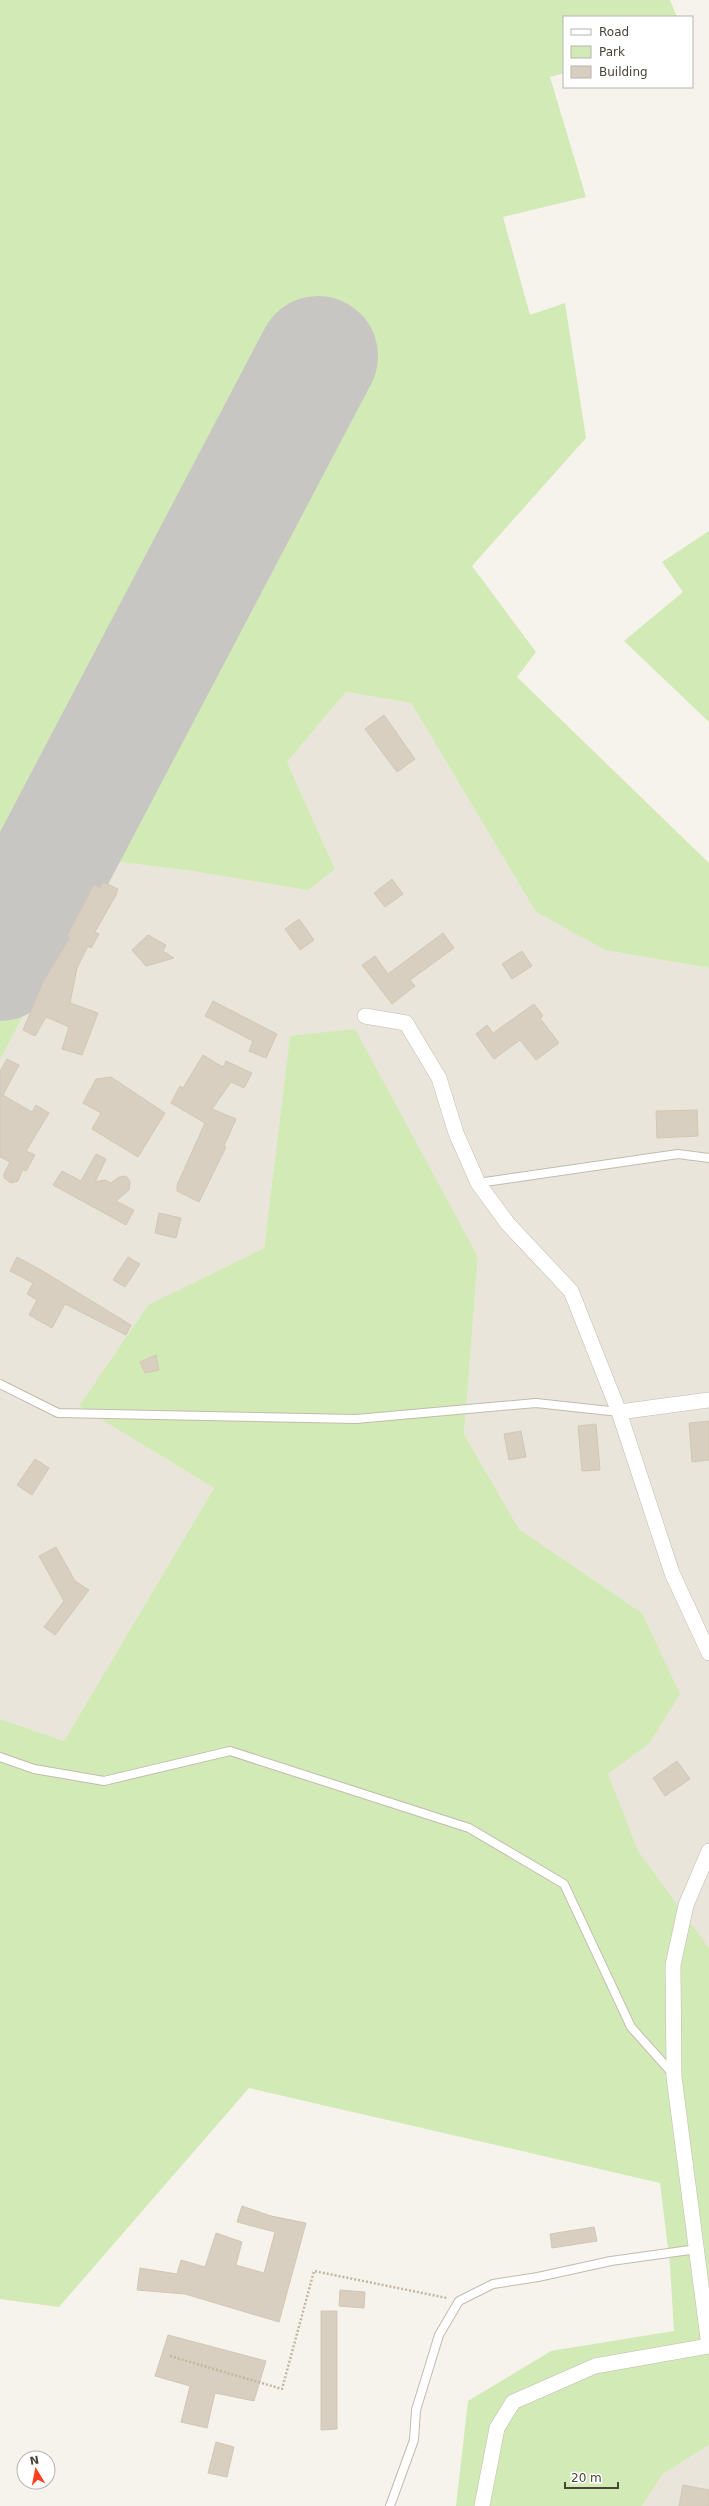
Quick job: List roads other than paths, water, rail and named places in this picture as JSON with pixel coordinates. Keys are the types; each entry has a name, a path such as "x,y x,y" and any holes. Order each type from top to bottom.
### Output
{"street":[{"path":"365,1016 406,1023 439,1078 456,1133 478,1183 508,1224 571,1291 619,1412 672,1573 709,1653"},
{"path":"619,1412 709,1400"},
{"path":"482,2506 497,2428 513,2402 595,2366 709,2346 674,2076 673,1965 686,1905 709,1851"}],"lane":[{"path":"478,1183 678,1154 709,1158"},
{"path":"0,1384 58,1413 356,1419 536,1403 619,1412"},
{"path":"0,1757 34,1769 104,1781 230,1751 469,1828 564,1884 631,2027 674,2076"},
{"path":"390,2506 414,2440 416,2410 439,2335 459,2301 493,2284 538,2277 611,2261 697,2249"}]}
